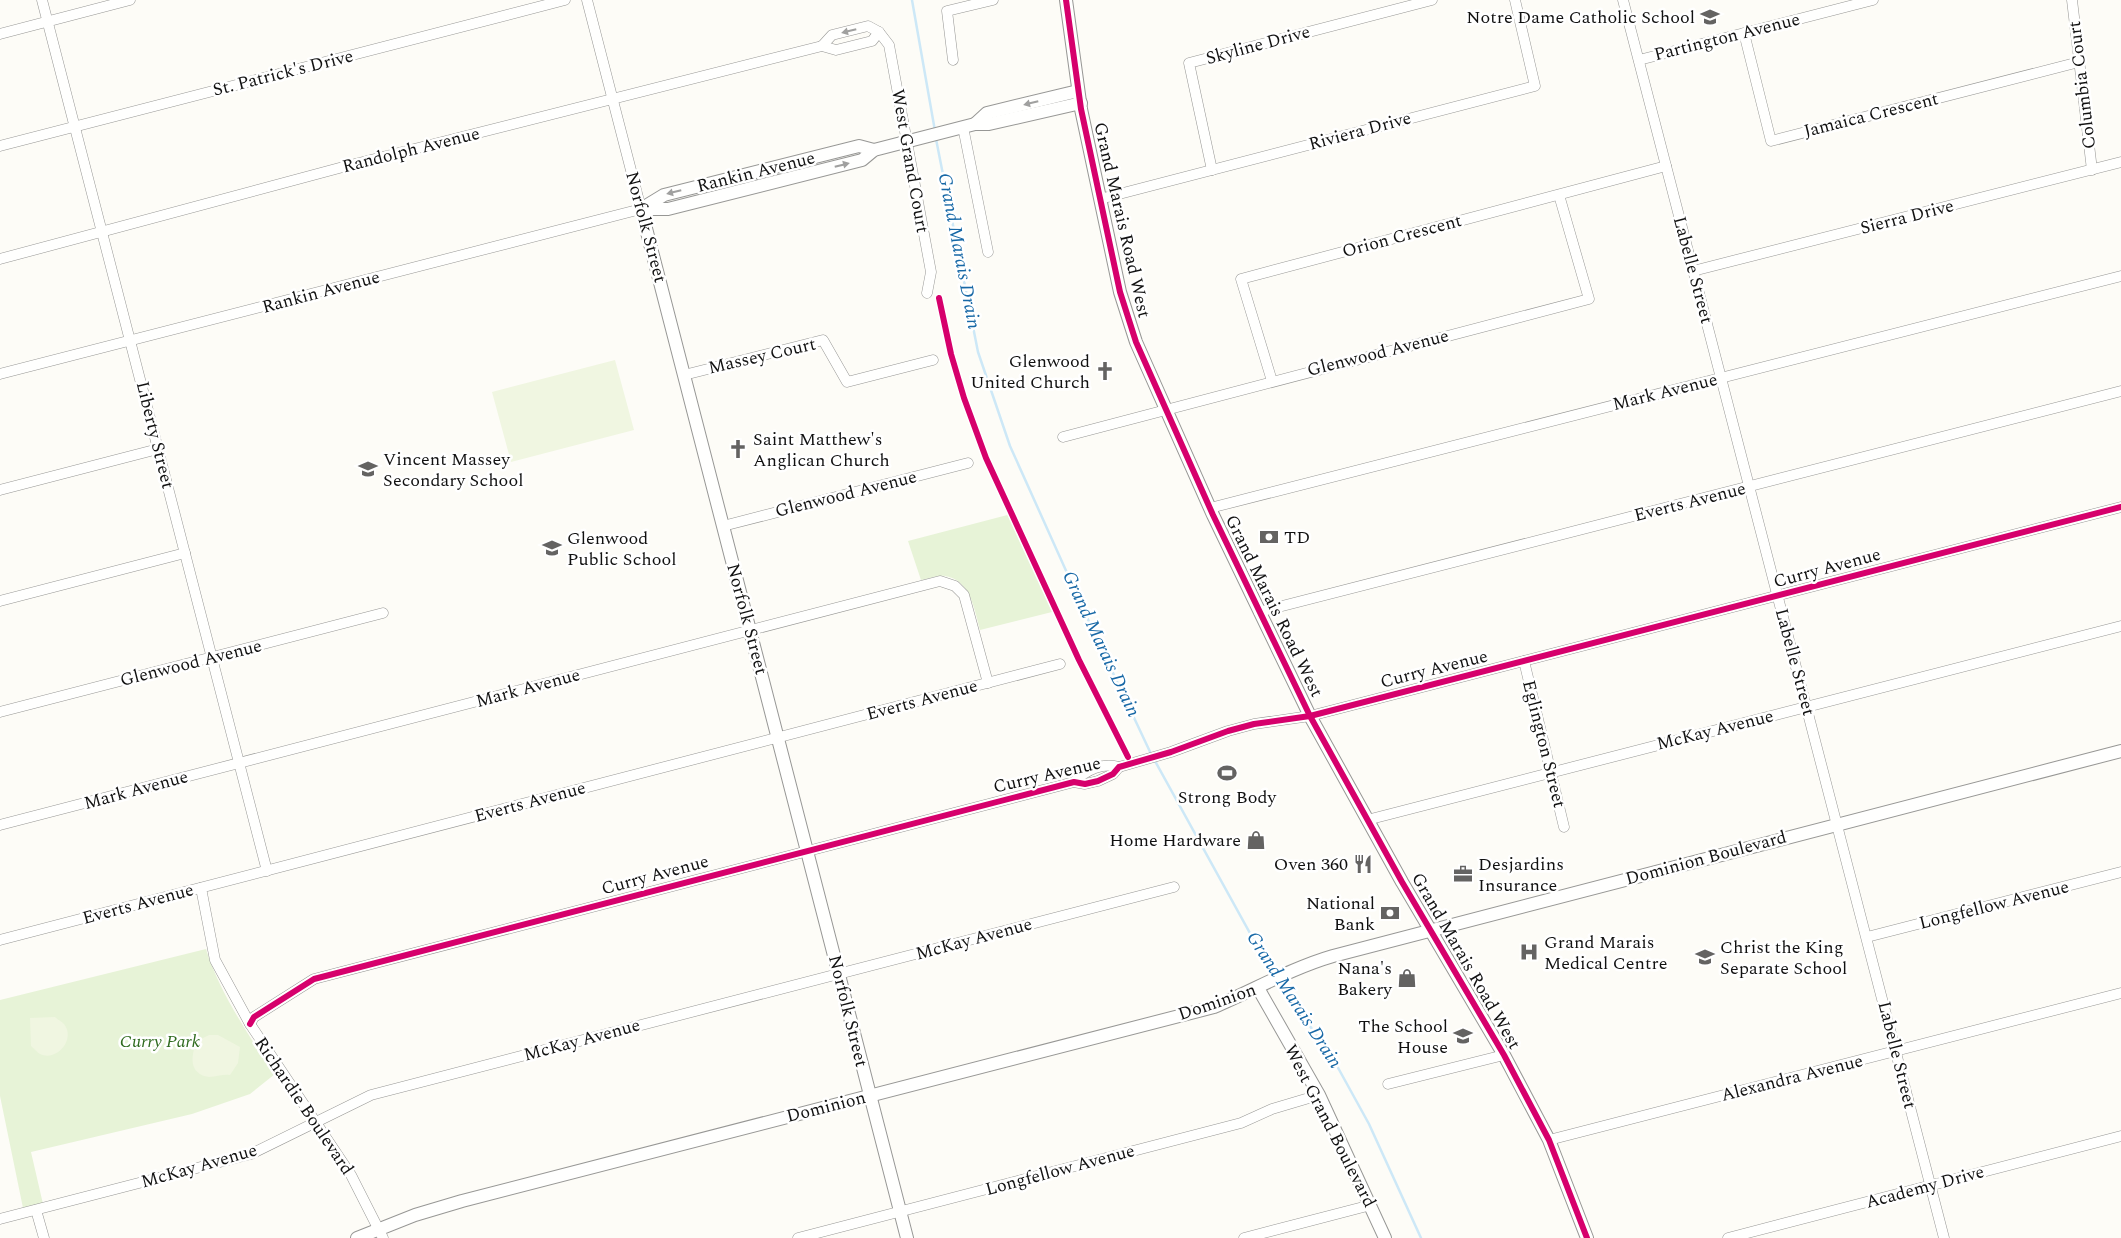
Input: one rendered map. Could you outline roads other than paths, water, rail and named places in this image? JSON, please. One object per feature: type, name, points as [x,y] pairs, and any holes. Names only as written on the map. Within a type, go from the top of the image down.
[{"type":"street","name":"Liberty Street","points":[[42,0],[267,871]]},
{"type":"street","points":[[0,34],[130,0]]},
{"type":"street","name":"St. Patrick's Drive","points":[[0,146],[565,0]]},
{"type":"street","name":"Norfolk Street","points":[[587,0],[907,1238]]},
{"type":"street","points":[[953,60],[946,11],[993,0]]},
{"type":"street","name":"Grand Marais Road West","points":[[1066,0],[1079,97],[1120,292],[1136,342],[1210,508],[1310,716],[1367,820],[1504,1056],[1549,1140],[1587,1238]]},
{"type":"street","name":"Skyline Drive","points":[[1212,170],[1189,63],[1432,0]]},
{"type":"street","name":"Riviera Drive","points":[[1100,199],[1535,86],[1515,0]]},
{"type":"street","name":"Labelle Street","points":[[1623,0],[1944,1238]]},
{"type":"street","name":"Partington Avenue","points":[[1639,60],[1873,0]]},
{"type":"street","name":"Columbia Court","points":[[2072,0],[2092,170]]},
{"type":"street","name":"Randolph Avenue","points":[[0,259],[353,165],[822,46],[836,50],[872,41],[879,32],[868,26],[832,35],[822,46]]},
{"type":"street","name":"West Grand Court","points":[[879,32],[889,45],[910,141],[931,272],[927,292]]},
{"type":"street","name":"Jamaica Crescent","points":[[1744,33],[1771,140],[2079,62]]},
{"type":"street","name":"Rankin Avenue","points":[[0,374],[641,209],[668,209],[862,160],[874,150],[964,126],[987,113],[1079,97]]},
{"type":"street","points":[[964,126],[988,252]]},
{"type":"street","name":"Sierra Drive","points":[[1694,271],[2121,162]]},
{"type":"street","name":"Orion Crescent","points":[[1272,381],[1241,279],[1666,166]]},
{"type":"street","name":"Glenwood Avenue","points":[[1063,437],[1589,299],[1559,194]]},
{"type":"street","name":"Mark Avenue","points":[[1210,508],[2121,276]]},
{"type":"street","name":"Massey Court","points":[[684,375],[823,340],[847,382],[933,360]]},
{"type":"street","name":"Everts Avenue","points":[[1259,612],[2121,391]]},
{"type":"street","points":[[0,490],[158,449]]},
{"type":"street","name":"Glenwood Avenue","points":[[723,526],[968,463]]},
{"type":"street","name":"Curry Avenue","points":[[250,1024],[254,1017],[314,979],[1074,782],[1085,784],[1098,781],[1113,774],[1119,768],[1254,724],[1310,716],[2121,507]]},
{"type":"street","points":[[0,601],[185,553]]},
{"type":"street","name":"Mark Avenue","points":[[0,825],[940,581],[955,586],[964,595],[988,683]]},
{"type":"street","name":"Glenwood Avenue","points":[[0,712],[382,613]]},
{"type":"street","name":"McKay Avenue","points":[[1367,820],[2121,626]]},
{"type":"street","name":"Eglington Street","points":[[1524,662],[1564,827]]},
{"type":"street","name":"Everts Avenue","points":[[0,940],[1060,664]]},
{"type":"street","name":"Dominion Boulevard","points":[[1293,970],[1334,956],[1431,930],[2121,751]]},
{"type":"street","name":"Longfellow Avenue","points":[[1867,937],[2121,872]]},
{"type":"street","name":"McKay Avenue","points":[[0,1219],[251,1154],[371,1095],[1174,887]]},
{"type":"street","name":"Richardie Boulevard","points":[[201,888],[216,960],[250,1024],[351,1175],[380,1234]]},
{"type":"street","name":"Dominion","points":[[357,1238],[380,1234],[415,1215],[462,1201],[1214,1006],[1258,988],[1293,970]]},
{"type":"street","name":"West Grand Boulevard","points":[[1258,988],[1319,1095],[1385,1238]]},
{"type":"street","name":"Alexandra Avenue","points":[[1549,1140],[2121,993]]},
{"type":"street","points":[[1388,1084],[1504,1056]]},
{"type":"street","name":"Longfellow Avenue","points":[[798,1238],[1241,1123],[1272,1109],[1319,1095]]},
{"type":"street","name":"Academy Drive","points":[[1728,1238],[2121,1136]]},
{"type":"street","points":[[1244,1238],[1371,1205]]},
{"type":"street","points":[[36,1210],[44,1238]]},
{"type":"waterway","name":"Grand Marais Drain","points":[[912,0],[935,131]]},
{"type":"waterway","name":"Grand Marais Drain","points":[[936,139],[978,352],[1010,446],[1152,756]]},
{"type":"waterway","name":"Grand Marais Drain","points":[[1155,761],[1273,975]]},
{"type":"waterway","name":"Grand Marais Drain","points":[[1277,981],[1331,1055],[1369,1124],[1421,1238]]},
{"type":"place","name":"Notre Dame Catholic School","points":[[1710,17]]},
{"type":"place","name":"Glenwood United Church","points":[[1105,371]]},
{"type":"place","name":"Saint Matthew's Anglican Church","points":[[738,449]]},
{"type":"place","name":"Vincent Massey Secondary School","points":[[368,469]]},
{"type":"place","name":"TD","points":[[1269,537]]},
{"type":"place","name":"Glenwood Public School","points":[[552,548]]},
{"type":"place","name":"Strong Body","points":[[1227,773]]},
{"type":"place","name":"Home Hardware","points":[[1256,840]]},
{"type":"place","name":"Oven 360","points":[[1363,864]]},
{"type":"place","name":"Desjardins Insurance","points":[[1463,874]]},
{"type":"place","name":"National Bank","points":[[1390,913]]},
{"type":"place","name":"Grand Marais Medical Centre","points":[[1529,952]]},
{"type":"place","name":"Christ the King Separate School","points":[[1705,957]]},
{"type":"place","name":"Nana's Bakery","points":[[1407,978]]},
{"type":"place","name":"The School House","points":[[1463,1036]]},
{"type":"park label","name":"Curry Park","points":[[160,1041]]}]
